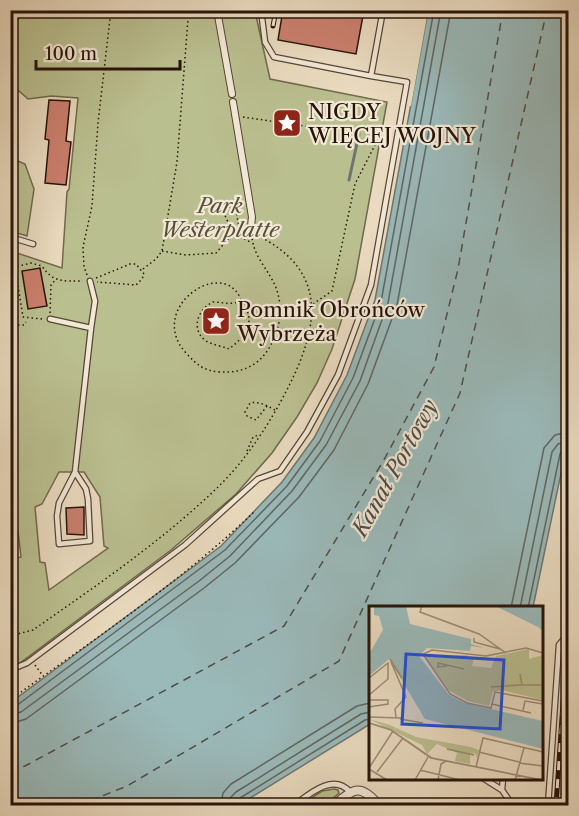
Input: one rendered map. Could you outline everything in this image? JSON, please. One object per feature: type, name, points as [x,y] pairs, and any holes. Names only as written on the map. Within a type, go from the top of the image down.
[{"type":"street","points":[[217,10],[232,94]]},
{"type":"street","points":[[233,102],[252,217],[251,226]]},
{"type":"street","points":[[333,806],[350,792],[359,790],[365,791],[380,806]]},
{"type":"lane","points":[[13,670],[31,660],[184,545],[258,479],[280,471],[307,432],[338,375],[371,285],[406,82],[274,57],[265,42],[261,10]]},
{"type":"lane","points":[[371,76],[383,10]]},
{"type":"lane","points":[[10,237],[33,244]]},
{"type":"lane","points":[[75,472],[86,489],[90,541],[59,544],[57,516],[59,503],[75,472],[95,301],[90,281]]},
{"type":"lane","points":[[50,319],[91,328]]},
{"type":"lane","points":[[548,806],[559,645],[563,640]]},
{"type":"lane","points":[[486,780],[502,790],[513,806]]},
{"type":"lane","points":[[502,790],[503,780]]},
{"type":"lane","points":[[293,806],[320,787],[327,785],[342,786],[350,792]]},
{"type":"path","points":[[90,281],[84,267],[83,247],[92,206],[98,123],[111,10]]},
{"type":"path","points":[[142,270],[162,251],[177,162],[188,19],[186,10]]},
{"type":"path","points":[[236,117],[359,134]]},
{"type":"path","points":[[312,304],[332,291],[355,184],[376,143]]},
{"type":"path","points":[[249,201],[223,211],[233,233],[253,243]]},
{"type":"path","points":[[235,205],[239,227]]},
{"type":"path","points":[[162,251],[186,255],[216,253],[242,223]]},
{"type":"path","points":[[10,636],[33,630],[171,528],[217,488],[246,455],[276,411],[298,370],[309,341],[312,304],[300,271],[291,259],[271,243],[239,227]]},
{"type":"path","points":[[241,300],[228,304],[213,302],[201,310],[198,317],[197,327],[205,340],[229,349],[242,339],[249,322],[248,312],[237,291],[232,287],[214,284],[193,290],[180,306],[175,320],[177,337],[183,350],[201,368],[227,372],[242,370],[254,364],[272,343],[279,326],[281,309],[278,291],[260,261],[252,236]]},
{"type":"path","points":[[56,279],[51,285],[50,319],[23,317],[15,267],[31,263],[42,266],[48,276],[56,279],[136,285],[144,274],[136,264],[130,264],[90,281]]},
{"type":"path","points":[[10,296],[20,297]]},
{"type":"path","points":[[17,363],[18,315]]},
{"type":"path","points":[[10,316],[18,318]]},
{"type":"path","points":[[18,325],[24,325],[26,322]]},
{"type":"path","points":[[267,406],[256,420],[247,416],[246,412],[250,403],[255,402],[267,406],[276,411]]},
{"type":"path","points":[[10,700],[188,570],[221,544],[255,511]]},
{"type":"path","points":[[10,650],[18,635]]},
{"type":"path","points":[[31,660],[43,676]]},
{"type":"path","points":[[10,695],[13,670]]},
{"type":"green space","name":"Park Westerplatte","points":[[11,11],[255,11],[270,79],[387,102],[355,279],[332,349],[317,383],[297,417],[272,453],[236,494],[171,550],[20,663],[10,665],[11,559],[21,557],[13,488],[11,487],[11,251],[62,268],[67,192],[78,98],[51,96],[28,99],[11,84]],"holes":[[[59,472],[84,472],[100,497],[104,546],[108,548],[49,590],[45,563],[40,562],[35,507],[42,504]]]},
{"type":"green space","points":[[11,158],[25,164],[34,189],[27,236],[11,231]]},
{"type":"green space","points":[[334,789],[339,793],[325,805],[300,805],[322,791]]},
{"type":"water","name":"Kanał Portowy","points":[[428,11],[568,11],[568,440],[533,606],[369,606],[369,725],[239,805],[11,805],[10,703],[221,546],[282,482],[314,438],[347,375],[375,300]]},
{"type":"pier","points":[[425,10],[428,11],[411,106],[409,106]]},
{"type":"building","points":[[283,10],[364,10],[356,54],[278,40]]},
{"type":"building","points":[[49,100],[70,101],[66,141],[71,142],[66,185],[45,183],[49,140],[45,139]]},
{"type":"building","points":[[40,268],[47,306],[28,309],[22,271]]},
{"type":"building","points":[[84,507],[84,535],[67,534],[66,508]]},
{"type":"waterway","points":[[349,180],[359,134]]},
{"type":"ferry route","points":[[10,771],[25,766],[284,626],[385,458],[434,367],[458,269],[503,10]]},
{"type":"ferry route","points":[[77,806],[127,786],[339,661],[460,393],[547,10]]},
{"type":"railway","points":[[273,26],[276,10]]},
{"type":"railway","points":[[556,806],[568,630]]},
{"type":"place","name":"NIGDY WIĘCEJ WOJNY","points":[[287,123]]},
{"type":"place","name":"Pomnik Obrońców Wybrzeża","points":[[216,321]]}]
